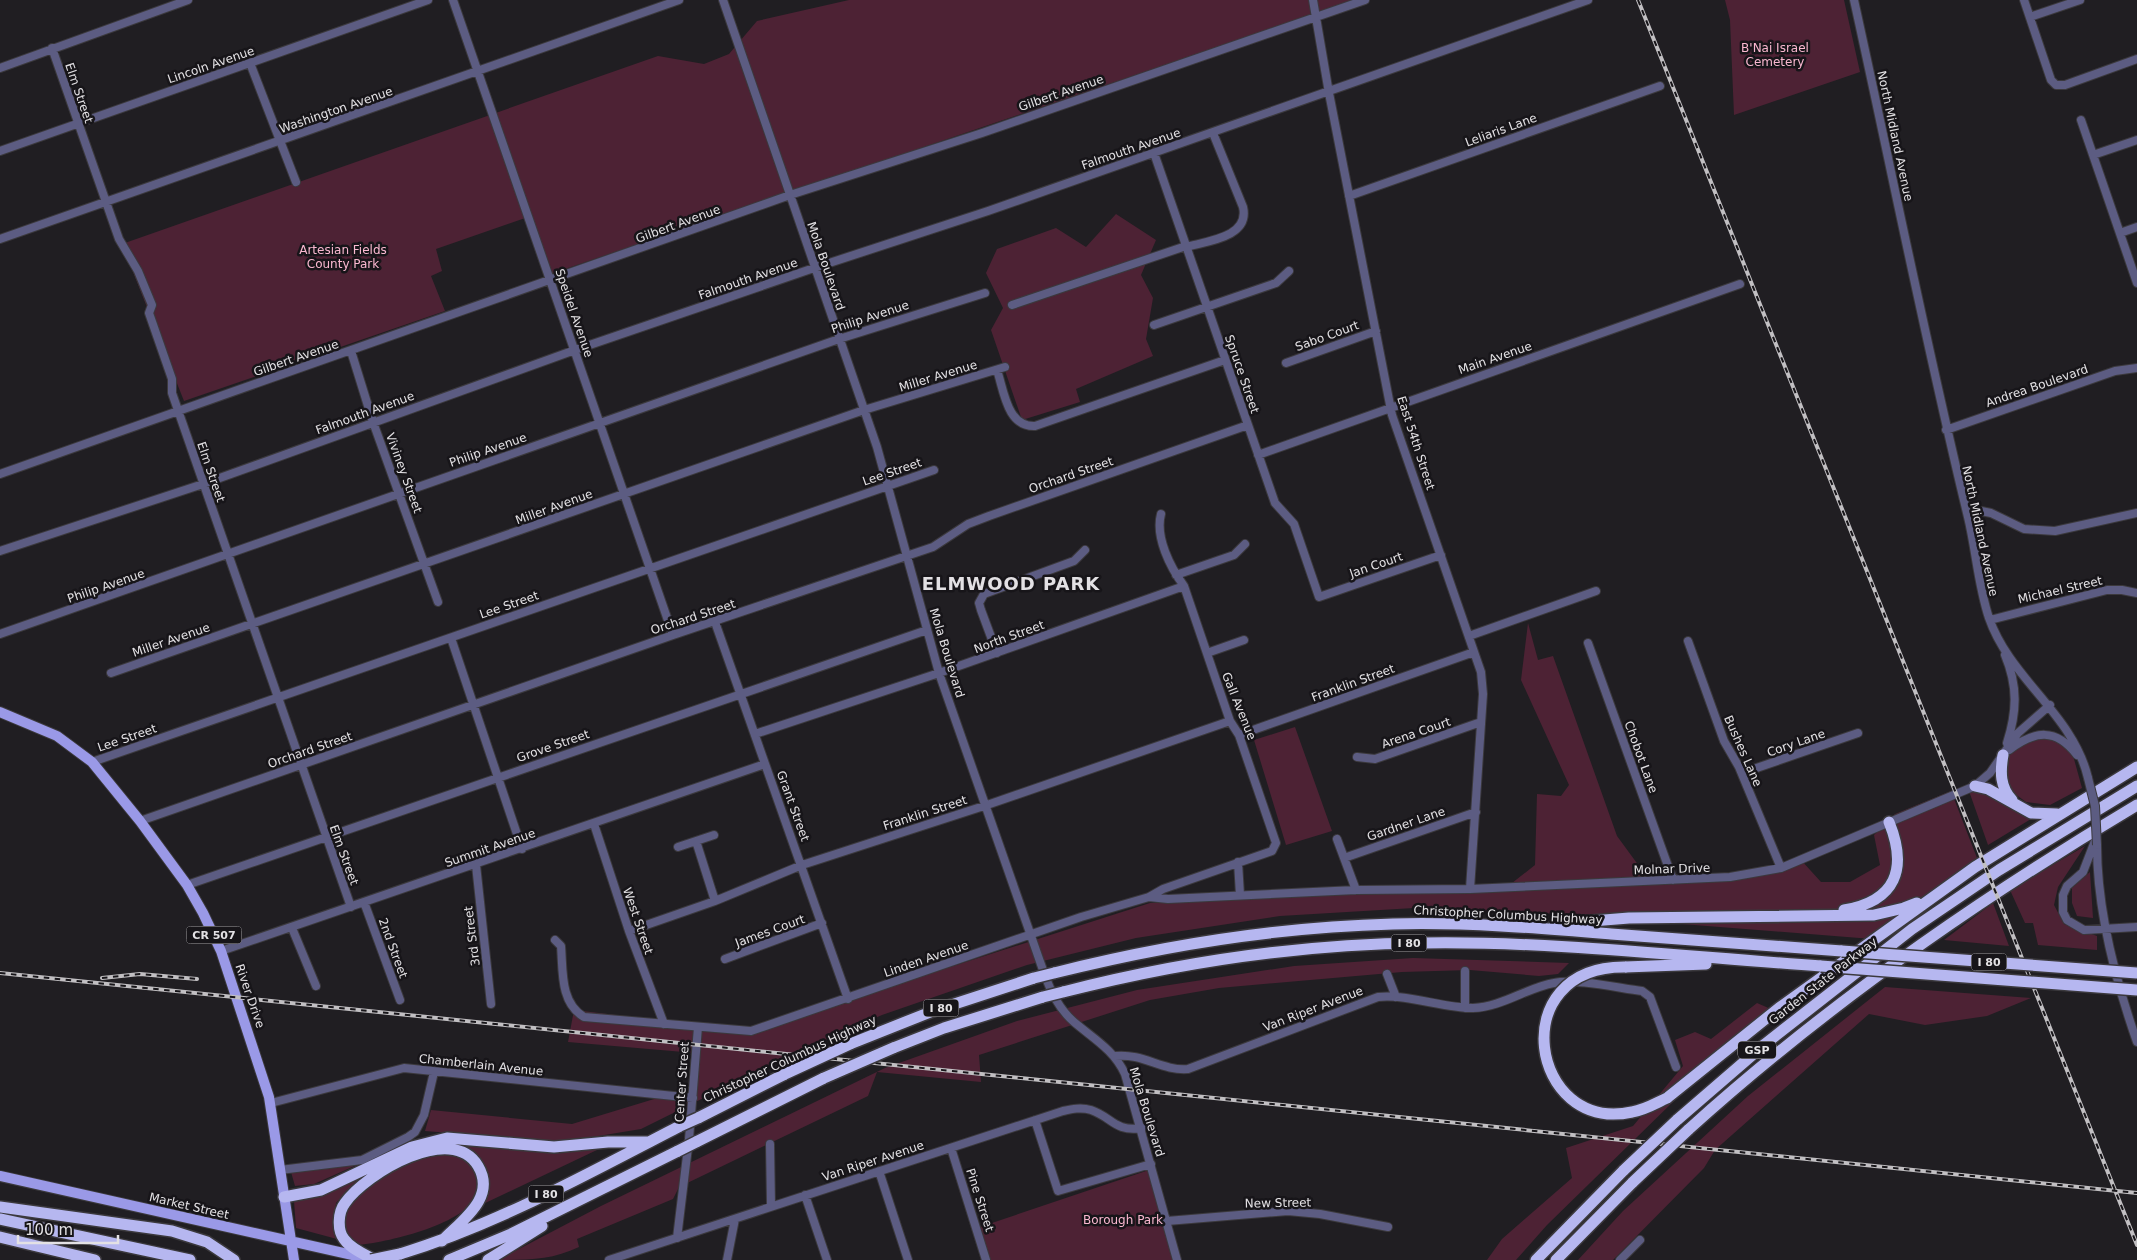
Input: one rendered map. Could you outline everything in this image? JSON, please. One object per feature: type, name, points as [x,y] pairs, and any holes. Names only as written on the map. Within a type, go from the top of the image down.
[{"type":"highway","points":[[2004,755],[2001,772],[2004,791],[2018,807]]},
{"type":"highway","points":[[1692,916],[1865,915],[1889,912],[1920,902],[2137,767]]},
{"type":"highway","points":[[1975,786],[1988,789],[2031,813],[2059,814]]},
{"type":"highway","name":"Garden State Parkway","points":[[1536,1260],[1624,1170],[1677,1120],[1780,1032],[1912,929],[1999,870],[2137,786]]},
{"type":"highway","name":"GSP","points":[[1556,1260],[1633,1182],[1688,1130],[1774,1055],[1887,967],[2007,885],[2137,806]]},
{"type":"highway","points":[[1523,927],[1600,919],[1825,911],[1858,907],[1872,902],[1890,886],[1897,869],[1898,850],[1889,822]]},
{"type":"highway","points":[[1758,962],[1606,967],[1590,971],[1577,978],[1555,999],[1547,1014],[1543,1048],[1556,1082],[1568,1096],[1583,1106],[1598,1112],[1615,1114],[1633,1112],[1668,1098],[1779,1008],[1976,867]]},
{"type":"highway","name":"Christopher Columbus Highway","points":[[373,1260],[442,1241],[507,1213],[785,1074],[850,1044],[933,1011],[1054,972],[1168,947],[1288,930],[1392,924],[1523,927],[2137,973]]},
{"type":"highway","name":"I 80","points":[[449,1260],[504,1237],[678,1151],[692,1140],[893,1048],[944,1028],[1043,997],[1134,975],[1213,960],[1285,951],[1381,944],[1516,944],[2137,990]]},
{"type":"highway","points":[[284,1197],[322,1190],[412,1147],[447,1138],[554,1147],[608,1142],[648,1142]]},
{"type":"highway","points":[[373,1260],[344,1240],[339,1221],[345,1203],[362,1186],[388,1168],[413,1156],[447,1148],[464,1152],[473,1159],[482,1175],[484,1187],[481,1199],[475,1209],[442,1241]]},
{"type":"highway","points":[[488,1260],[599,1190]]},
{"type":"highway","points":[[0,1206],[172,1231],[207,1242],[234,1260]]},
{"type":"highway","points":[[5,1220],[190,1260]]},
{"type":"highway","points":[[3,1238],[95,1260]]},
{"type":"highway","points":[[46,1248],[68,1260]]},
{"type":"main road","name":"River Drive","points":[[0,712],[57,736],[92,762],[140,821],[187,885],[204,913],[221,951],[271,1104],[294,1260]]},
{"type":"main road","name":"Market Street","points":[[0,1176],[373,1260]]},
{"type":"street","points":[[0,68],[188,0]]},
{"type":"street","name":"Lincoln Avenue","points":[[0,151],[428,0]]},
{"type":"street","name":"Speidel Avenue","points":[[453,0],[673,635]]},
{"type":"street","name":"Washington Avenue","points":[[0,239],[679,0]]},
{"type":"street","name":"Mola Boulevard","points":[[723,0],[864,410],[908,555],[939,674],[1055,999],[1074,1022],[1115,1056],[1125,1074],[1142,1128],[1178,1260]]},
{"type":"street","name":"East 54th Street","points":[[1313,0],[1329,93],[1391,406],[1469,636],[1482,682],[1476,812],[1470,889]]},
{"type":"street","name":"Gilbert Avenue","points":[[0,474],[551,281],[790,195],[982,133],[1365,0]]},
{"type":"street","name":"Falmouth Avenue","points":[[0,551],[203,484],[575,350],[988,211],[1329,93],[1588,0]]},
{"type":"street","name":"North Midland Avenue","points":[[1854,0],[1946,430],[1968,517],[1981,590],[1990,620],[1998,637],[2019,668],[2050,705],[2084,761],[2095,806],[2097,834],[2093,856],[2106,928],[2119,983],[2137,1042]]},
{"type":"street","points":[[2024,0],[2051,80],[2056,85],[2065,85],[2137,59]]},
{"type":"street","points":[[2030,17],[2080,0]]},
{"type":"street","name":"Elm Street","points":[[52,48],[119,239],[138,271],[152,305],[149,312],[172,379],[172,393],[351,907]]},
{"type":"street","points":[[250,63],[296,182]]},
{"type":"street","name":"Leliaris Lane","points":[[1349,196],[1660,86]]},
{"type":"street","points":[[2081,120],[2137,283]]},
{"type":"street","points":[[1012,305],[1233,233],[1242,225],[1244,206],[1213,133]]},
{"type":"street","points":[[2093,155],[2137,140]]},
{"type":"street","name":"Spruce Street","points":[[1154,153],[1275,503],[1294,524],[1319,597]]},
{"type":"street","points":[[2120,233],[2137,227]]},
{"type":"street","points":[[1154,325],[1276,283],[1289,271]]},
{"type":"street","name":"Main Avenue","points":[[1258,455],[1391,406],[1740,284]]},
{"type":"street","name":"Philip Avenue","points":[[0,634],[228,556],[400,493],[839,339],[984,293]]},
{"type":"street","name":"Sabo Court","points":[[1286,363],[1376,331]]},
{"type":"street","name":"Viviney Street","points":[[351,351],[373,422],[438,602]]},
{"type":"street","name":"Miller Avenue","points":[[111,673],[425,565],[864,410],[1001,369],[1013,417],[1022,424],[1035,426],[1225,360]]},
{"type":"street","name":"Andrea Boulevard","points":[[1946,430],[2115,371],[2137,368]]},
{"type":"street","name":"Orchard Street","points":[[140,821],[673,635],[933,547],[968,524],[1248,425]]},
{"type":"street","name":"Lee Street","points":[[92,762],[934,470]]},
{"type":"street","points":[[1968,517],[1981,511],[1991,513],[2024,529],[2055,531],[2137,513]]},
{"type":"street","name":"Gall Avenue","points":[[1161,514],[1158,526],[1176,575],[1184,586],[1230,721],[1239,735],[1276,842],[1275,847]]},
{"type":"street","points":[[1176,575],[1234,555],[1244,544]]},
{"type":"street","points":[[997,653],[979,603],[984,594],[1074,561],[1085,550]]},
{"type":"street","name":"Jan Court","points":[[1319,597],[1441,555]]},
{"type":"street","name":"North Street","points":[[755,734],[939,674],[1184,586]]},
{"type":"street","name":"Michael Street","points":[[1990,620],[2106,590],[2122,590],[2137,593]]},
{"type":"street","points":[[1469,636],[1596,591]]},
{"type":"street","name":"Grant Street","points":[[715,622],[848,998]]},
{"type":"street","name":"Grove Street","points":[[187,885],[497,776],[926,630]]},
{"type":"street","points":[[1998,637],[2010,668],[2016,695],[2014,720],[2004,755]]},
{"type":"street","points":[[450,638],[522,849]]},
{"type":"street","points":[[1207,653],[1244,640]]},
{"type":"street","name":"Bushes Lane","points":[[1688,641],[1724,741],[1742,773],[1781,868]]},
{"type":"street","name":"Chobot Lane","points":[[1588,643],[1673,880]]},
{"type":"street","name":"Franklin Street","points":[[1239,735],[1474,652]]},
{"type":"street","name":"Molnar Drive","points":[[1150,896],[1168,899],[1356,890],[1470,889],[1747,876],[1781,868],[1975,786],[1986,777],[2004,755],[2018,732],[2050,705]]},
{"type":"street","name":"Franklin Street","points":[[629,931],[715,901],[802,865],[987,805],[1230,721]]},
{"type":"street","name":"Arena Court","points":[[1356,757],[1375,759],[1481,722]]},
{"type":"street","name":"Cory Lane","points":[[1742,773],[1858,733]]},
{"type":"street","points":[[2004,755],[2029,737],[2051,735],[2062,739],[2071,746],[2088,778]]},
{"type":"street","name":"Summit Avenue","points":[[221,951],[476,865],[765,764]]},
{"type":"street","name":"Gardner Lane","points":[[1344,858],[1476,812]]},
{"type":"street","name":"West Street","points":[[594,824],[629,931],[664,1024]]},
{"type":"street","points":[[678,847],[714,835]]},
{"type":"street","points":[[1337,839],[1356,890]]},
{"type":"street","points":[[696,841],[715,901]]},
{"type":"street","name":"Linden Avenue","points":[[556,940],[560,946],[567,999],[576,1011],[591,1019],[751,1031],[1082,917],[1150,896],[1163,888],[1272,851],[1275,847]]},
{"type":"street","points":[[2093,856],[2083,872],[2068,886],[2063,895],[2063,912],[2067,920],[2084,930],[2137,928]]},
{"type":"street","points":[[1238,862],[1240,895]]},
{"type":"street","name":"3rd Street","points":[[476,865],[491,1004]]},
{"type":"street","name":"2nd Street","points":[[364,902],[400,1000]]},
{"type":"street","name":"James Court","points":[[725,959],[822,923]]},
{"type":"street","points":[[292,928],[316,986]]},
{"type":"street","points":[[1465,971],[1465,1008]]},
{"type":"street","points":[[1387,974],[1396,997]]},
{"type":"street","name":"Van Riper Avenue","points":[[1115,1056],[1134,1056],[1169,1068],[1188,1069],[1378,997],[1396,997],[1465,1008],[1484,1007],[1560,981],[1642,990],[1650,997],[1676,1067]]},
{"type":"street","name":"Center Street","points":[[677,1238],[692,1140],[698,1027]]},
{"type":"street","name":"Chamberlain Avenue","points":[[271,1104],[395,1069],[693,1098]]},
{"type":"street","points":[[280,1170],[362,1160],[408,1137],[415,1132],[424,1115],[434,1072]]},
{"type":"street","name":"Van Riper Avenue","points":[[610,1260],[1063,1111],[1084,1108],[1093,1111],[1121,1128],[1142,1128]]},
{"type":"street","points":[[1035,1120],[1058,1192],[1152,1164]]},
{"type":"street","points":[[770,1144],[771,1206]]},
{"type":"street","name":"Pine Street","points":[[951,1148],[986,1260]]},
{"type":"street","points":[[879,1171],[908,1260]]},
{"type":"street","points":[[806,1195],[827,1260]]},
{"type":"street","name":"New Street","points":[[1167,1221],[1288,1212],[1320,1214],[1388,1226]]},
{"type":"street","points":[[728,1260],[735,1219]]},
{"type":"street","points":[[1620,1260],[1640,1240]]},
{"type":"green space","name":"Artesian Fields County Park","points":[[849,0],[1356,0],[568,268],[557,274],[551,281],[528,217],[436,249],[442,271],[431,276],[445,311],[184,401],[122,244],[658,56],[704,64],[729,54],[757,21]]},
{"type":"green space","name":"B'Nai Israel Cemetery","points":[[1725,0],[1844,0],[1860,72],[1734,115],[1730,20]]},
{"type":"green space","points":[[1116,214],[1156,240],[1141,275],[1153,298],[1146,339],[1153,356],[1076,389],[1080,402],[1022,420],[991,330],[1003,308],[986,273],[997,249],[1056,228],[1086,247]]},
{"type":"green space","points":[[1528,623],[1538,660],[1553,656],[1617,836],[1650,881],[1722,878],[1801,860],[1821,882],[1850,882],[1880,865],[1874,835],[1895,814],[1951,791],[1977,858],[1872,939],[1542,913],[1414,908],[1280,916],[1136,938],[1027,965],[882,1015],[780,1060],[641,1129],[562,1142],[425,1131],[431,1110],[572,1124],[664,1096],[692,1097],[695,1053],[568,1042],[574,1010],[750,1031],[1150,903],[1507,887],[1535,865],[1537,794],[1561,796],[1569,785],[1521,680]]},
{"type":"green space","points":[[1295,727],[1332,831],[1286,845],[1254,740]]},
{"type":"green space","points":[[2045,737],[2063,742],[2074,759],[2082,788],[2050,805],[2026,802],[2011,791],[2005,779],[2008,757],[2021,744]]},
{"type":"green space","points":[[1986,790],[2031,819],[1988,845],[1969,791]]},
{"type":"green space","points":[[2085,846],[2058,887],[2054,905],[2064,924],[2097,936],[2097,950],[2038,945],[2033,923],[2025,923],[2010,890]]},
{"type":"green space","points":[[2090,872],[2093,918],[2077,916],[2072,903],[2072,888]]},
{"type":"green space","points":[[1993,903],[2009,946],[1944,940]]},
{"type":"green space","points":[[1413,958],[1569,963],[1558,974],[1539,976],[1470,970],[1402,972],[1219,988],[1150,1000],[979,1055],[981,1082],[877,1072],[868,1096],[679,1187],[673,1199],[577,1239],[579,1247],[549,1257],[498,1260],[601,1206],[885,1068],[1017,1021],[1137,990],[1294,966]]},
{"type":"green space","points":[[1885,987],[2031,998],[1987,1016],[1925,1025],[1869,1014],[1715,1150],[1704,1168],[1613,1260],[1578,1260],[1623,1211],[1748,1096]]},
{"type":"green space","points":[[1757,1003],[1780,1013],[1677,1098],[1547,1225],[1516,1260],[1487,1260],[1502,1239],[1572,1178],[1566,1148],[1633,1126],[1683,1066],[1675,1040],[1695,1032],[1711,1039]]},
{"type":"green space","points":[[452,1141],[558,1150],[599,1149],[481,1205],[487,1196],[487,1175],[474,1151]]},
{"type":"green space","points":[[454,1151],[472,1165],[477,1174],[477,1190],[475,1197],[468,1207],[440,1224],[422,1231],[386,1241],[357,1245],[347,1230],[346,1216],[354,1201],[366,1188],[382,1176],[417,1158],[434,1152]]},
{"type":"green space","points":[[359,1164],[314,1184],[295,1186],[291,1172]]},
{"type":"green space","name":"Borough Park","points":[[1152,1169],[1177,1260],[986,1260],[977,1228]]},
{"type":"green space","points":[[359,1178],[336,1203],[333,1231],[337,1239],[296,1228],[294,1201]]},
{"type":"railway","points":[[1638,0],[2137,1245]]},
{"type":"railway","points":[[0,973],[2137,1193]]},
{"type":"railway","points":[[102,978],[140,974],[197,979]]},
{"type":"district","name":"ELMWOOD PARK","points":[[1011,583]]}]
